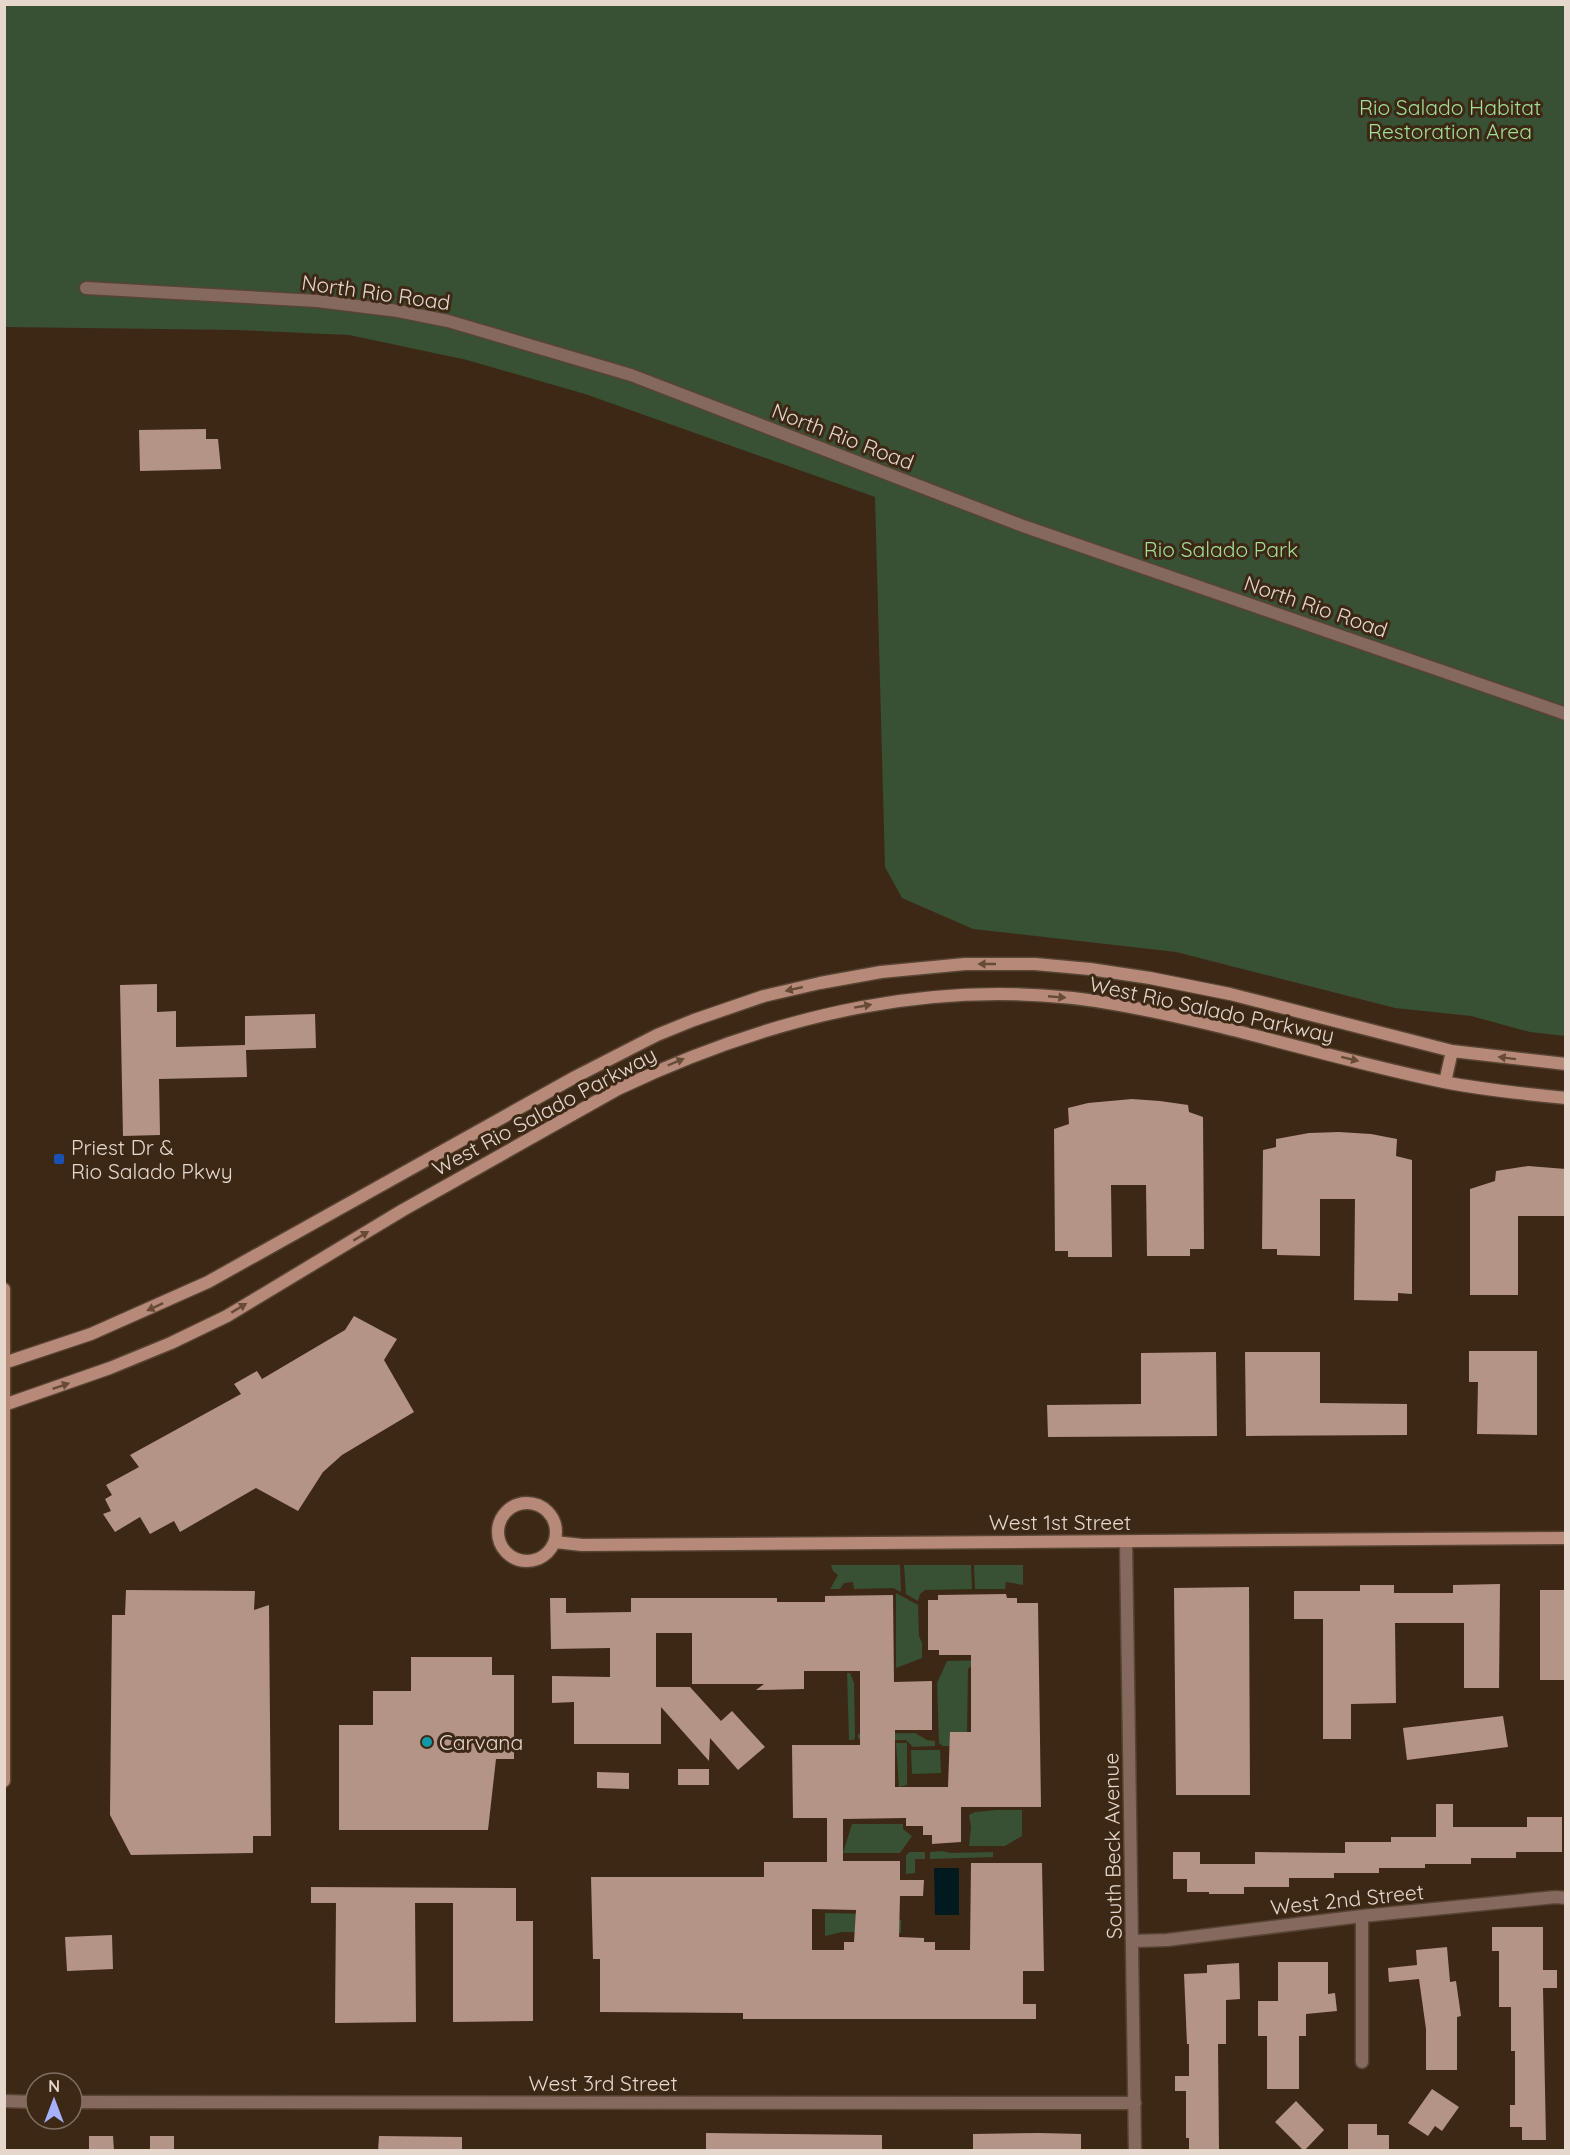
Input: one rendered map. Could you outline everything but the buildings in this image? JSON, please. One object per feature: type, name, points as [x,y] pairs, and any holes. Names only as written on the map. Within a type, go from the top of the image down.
[{"type":"main road","name":"West Rio Salado Parkway","points":[[5,1363],[65,1344],[111,1326],[208,1281],[575,1077],[657,1035],[764,996],[820,983],[902,970],[965,964],[1035,964],[1090,969],[1230,994],[1452,1051],[1566,1064]]},
{"type":"main road","name":"West Rio Salado Parkway","points":[[5,1405],[120,1364],[227,1316],[403,1210],[598,1100],[647,1075],[714,1047],[761,1031],[836,1011],[882,1003],[967,994],[1081,1000],[1178,1017],[1445,1082],[1566,1098]]},
{"type":"main road","points":[[1445,1082],[1452,1051]]},
{"type":"main road","points":[[4,1290],[4,1781]]},
{"type":"main road","points":[[525,1503],[535,1504],[550,1515],[555,1523],[555,1542],[543,1557],[533,1561],[514,1559],[501,1545],[498,1526],[508,1510],[525,1503]]},
{"type":"main road","name":"West 1st Street","points":[[555,1542],[582,1545],[1566,1538]]},
{"type":"street","name":"North Rio Road","points":[[86,288],[317,301],[398,311],[448,321],[631,375],[1023,526],[1566,714]]},
{"type":"street","name":"South Beck Avenue","points":[[1126,1542],[1135,2151]]},
{"type":"street","name":"West 2nd Street","points":[[1133,1941],[1167,1940],[1362,1916],[1556,1897],[1566,1898]]},
{"type":"street","points":[[1362,1916],[1362,2062]]},
{"type":"street","points":[[4,2102],[24,2102]]},
{"type":"street","name":"West 3rd Street","points":[[84,2102],[1135,2103]]},
{"type":"green space","name":"Rio Salado Park","points":[[5,5],[1565,5],[1565,1036],[1530,1032],[1471,1016],[1395,1008],[1176,952],[973,929],[902,898],[885,867],[875,497],[585,394],[467,360],[349,335],[238,330],[5,327]]},
{"type":"green space","points":[[831,1565],[900,1565],[901,1592],[893,1588],[854,1589],[853,1582],[844,1583],[840,1589],[830,1589],[838,1575],[833,1571]]},
{"type":"green space","points":[[904,1565],[971,1565],[972,1589],[925,1590],[920,1594],[918,1601],[906,1594]]},
{"type":"green space","points":[[974,1565],[1023,1565],[1023,1585],[1006,1582],[1005,1589],[975,1589]]},
{"type":"green space","points":[[896,1593],[918,1605],[922,1658],[896,1668]]},
{"type":"green space","points":[[994,1660],[992,1667],[970,1667],[968,1669],[967,1734],[962,1739],[962,1732],[950,1732],[950,1746],[943,1746],[939,1743],[937,1683],[947,1661]]},
{"type":"green space","points":[[847,1673],[850,1673],[854,1683],[855,1738],[853,1740],[849,1740]]},
{"type":"green space","points":[[915,1733],[927,1740],[935,1741],[935,1746],[913,1747],[906,1740],[862,1741],[858,1738],[858,1734]]},
{"type":"green space","points":[[896,1743],[907,1743],[907,1785],[899,1787]]},
{"type":"green space","points":[[911,1750],[940,1750],[941,1773],[912,1774]]},
{"type":"green space","points":[[1022,1810],[1022,1836],[1005,1846],[969,1846],[971,1827],[969,1815],[975,1812]]},
{"type":"green space","points":[[852,1824],[903,1824],[903,1829],[912,1836],[900,1853],[843,1853]]},
{"type":"green space","points":[[909,1852],[925,1852],[925,1859],[915,1859],[915,1873],[906,1874],[906,1856]]},
{"type":"green space","points":[[930,1852],[951,1853],[993,1852],[993,1857],[930,1859]]},
{"type":"green space","points":[[825,1913],[878,1914],[901,1920],[901,1933],[842,1932],[825,1936]]},
{"type":"water","points":[[934,1868],[959,1868],[959,1915],[935,1915]]},
{"type":"place","name":"Priest Dr & Rio Salado Pkwy","points":[[59,1159]]},
{"type":"place","name":"Carvana","points":[[427,1742]]},
{"type":"park label","name":"Rio Salado Habitat Restoration Area","points":[[1450,119]]}]
